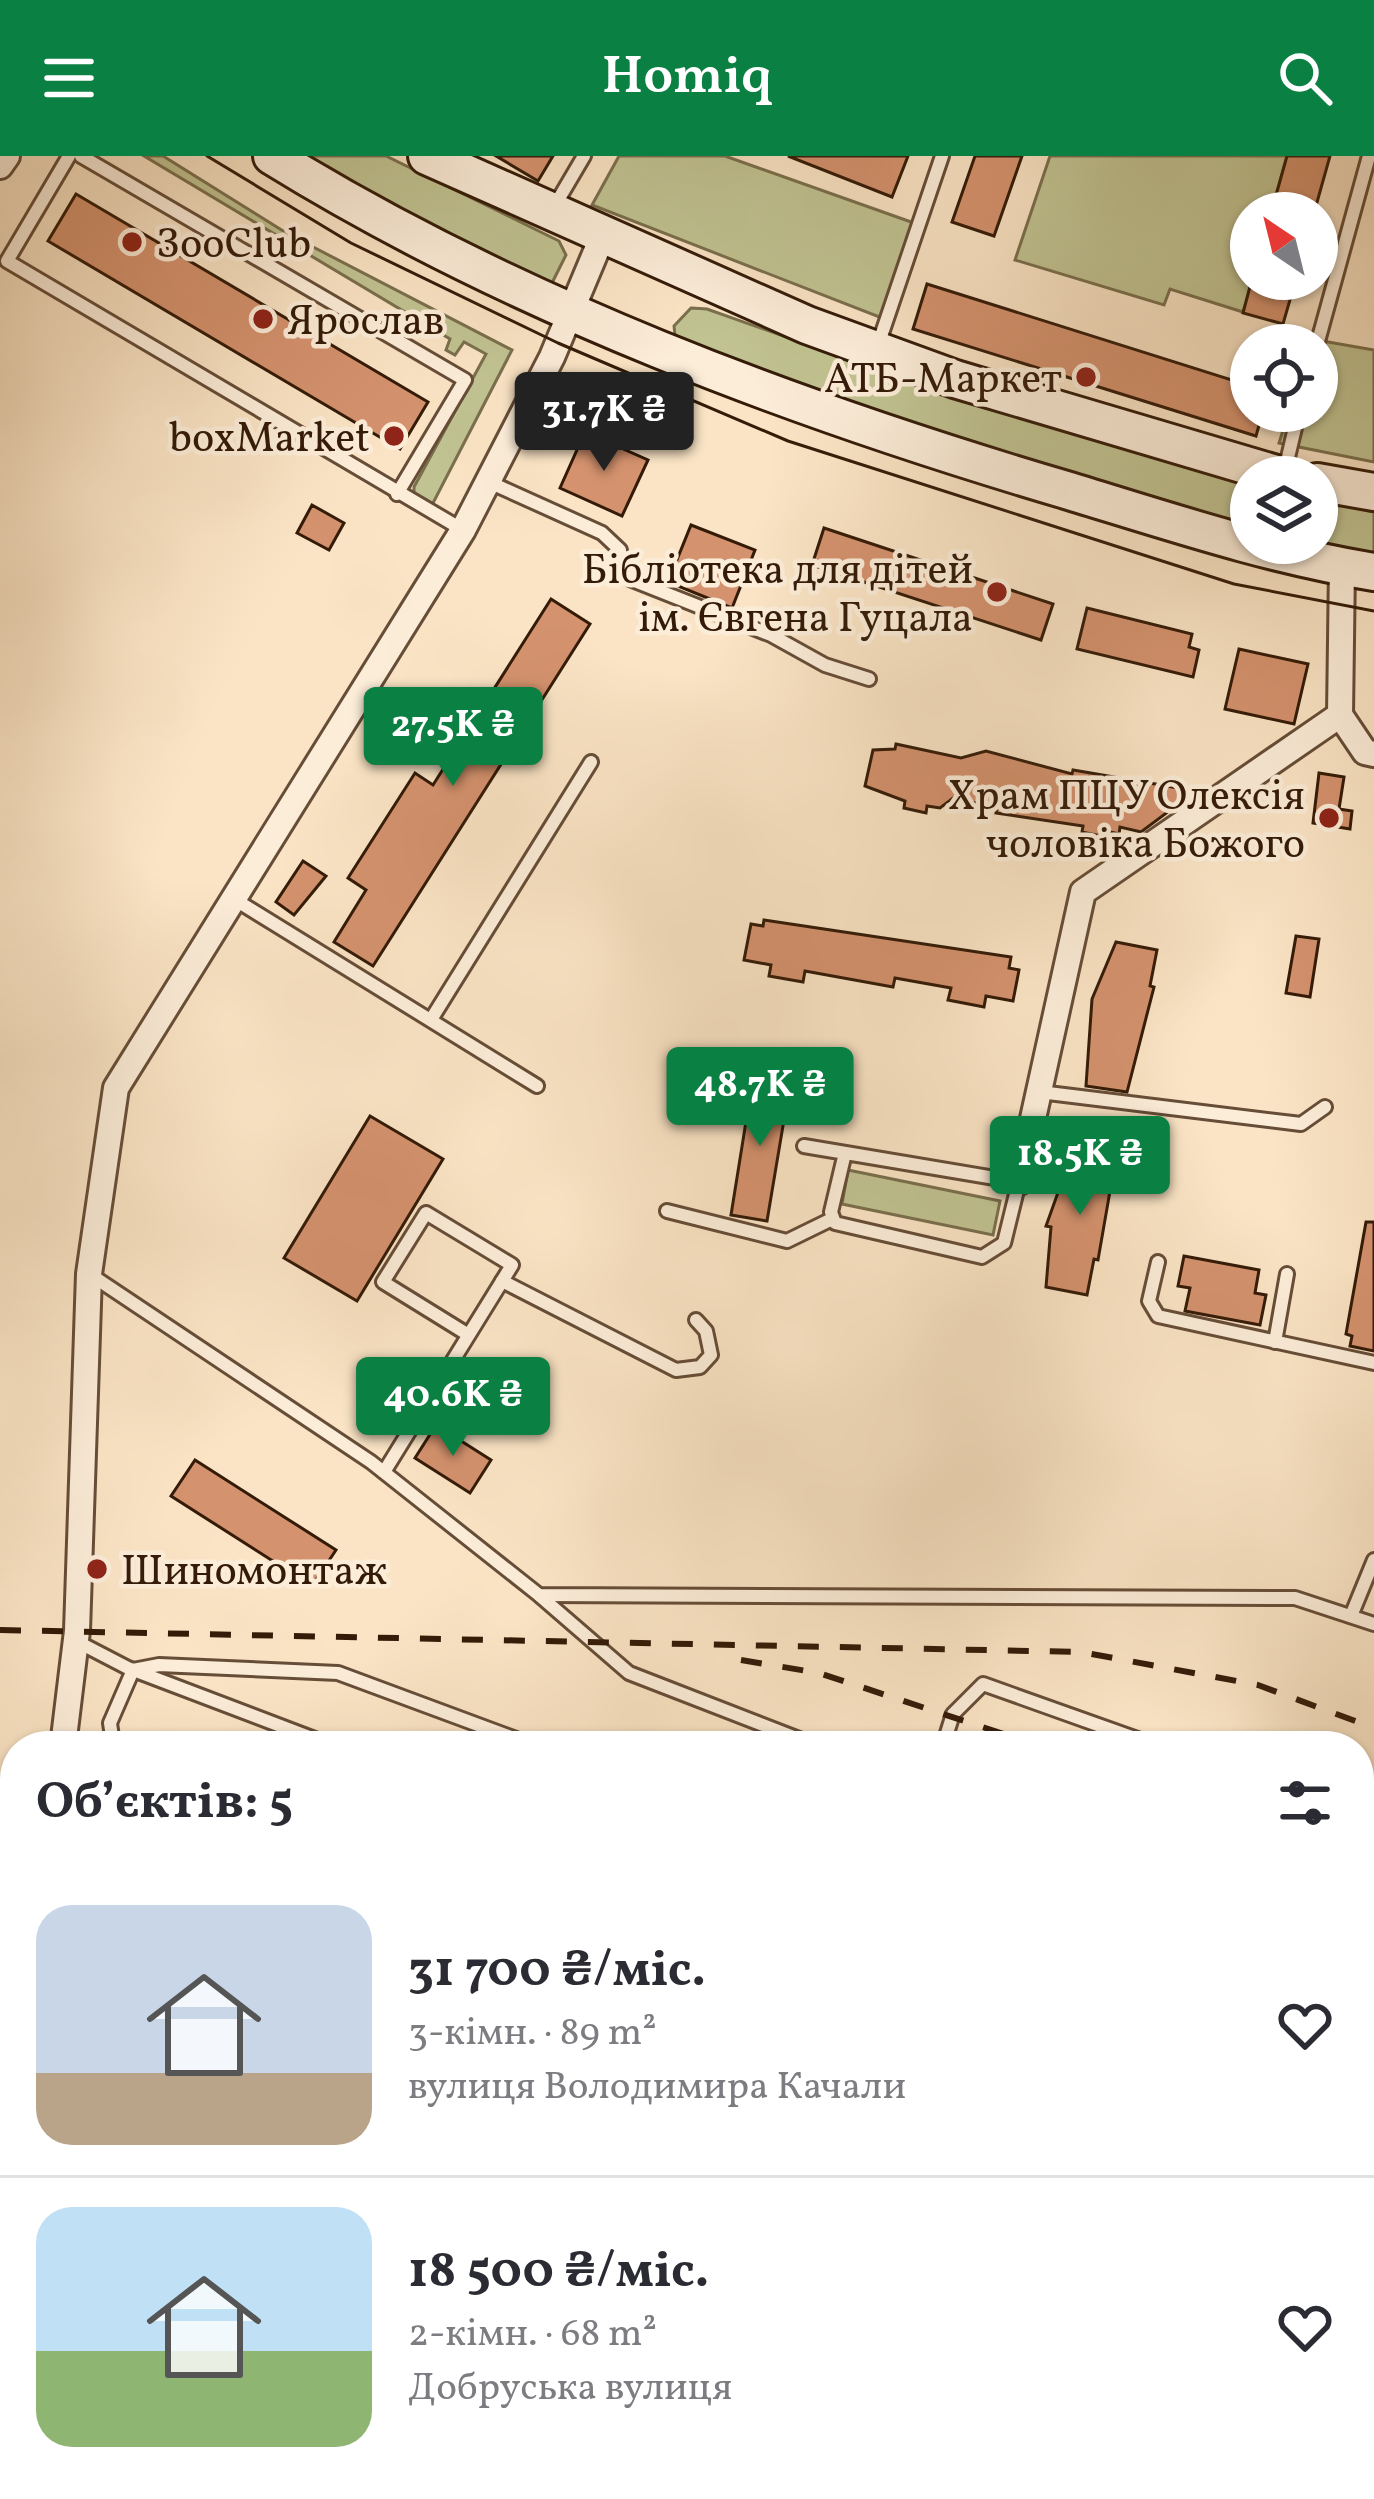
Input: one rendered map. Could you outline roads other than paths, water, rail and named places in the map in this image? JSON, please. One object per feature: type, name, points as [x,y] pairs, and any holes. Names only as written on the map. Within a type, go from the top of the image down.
[{"type":"main road","points":[[272,156],[573,312],[717,372],[936,452],[1234,540],[1358,569]]},
{"type":"main road","points":[[427,156],[807,325],[955,379],[1230,461]]},
{"type":"main road","points":[[1338,486],[1374,492]]},
{"type":"street","points":[[0,166],[7,156]]},
{"type":"street","points":[[65,1731],[75,1640],[88,1274],[116,1088],[463,530],[573,312],[603,235]]},
{"type":"street","points":[[1358,569],[1340,716],[1364,752],[1374,754]]},
{"type":"street","points":[[1018,1183],[1083,892],[1340,716]]},
{"type":"lane","points":[[69,156],[7,261],[463,530]]},
{"type":"lane","points":[[81,156],[465,380],[397,494]]},
{"type":"lane","points":[[550,212],[584,156]]},
{"type":"lane","points":[[877,349],[943,156]]},
{"type":"lane","points":[[1322,324],[1369,156]]},
{"type":"lane","points":[[489,482],[602,533],[620,550],[621,566],[632,580],[771,635],[825,665],[869,679]]},
{"type":"lane","points":[[432,1018],[591,762]]},
{"type":"lane","points":[[234,899],[537,1086]]},
{"type":"lane","points":[[1040,1092],[1301,1124],[1325,1107]]},
{"type":"lane","points":[[804,1146],[1018,1183],[1004,1243],[982,1257],[839,1226],[832,1219]]},
{"type":"lane","points":[[832,1219],[845,1153]]},
{"type":"lane","points":[[667,1211],[788,1241],[832,1219]]},
{"type":"lane","points":[[384,1472],[512,1265],[426,1213],[383,1282],[467,1334]]},
{"type":"lane","points":[[1158,1262],[1149,1301],[1158,1316],[1374,1363]]},
{"type":"lane","points":[[88,1274],[384,1472],[629,1673],[778,1731]]},
{"type":"lane","points":[[1276,1342],[1287,1274]]},
{"type":"lane","points":[[502,1281],[676,1370],[700,1367],[711,1355],[706,1331],[696,1320]]},
{"type":"lane","points":[[1351,1616],[1374,1560]]},
{"type":"lane","points":[[538,1595],[1295,1598],[1374,1624]]},
{"type":"lane","points":[[75,1640],[133,1670],[294,1731]]},
{"type":"lane","points":[[133,1670],[159,1665],[338,1673],[495,1731]]},
{"type":"lane","points":[[112,1731],[109,1726],[133,1670]]},
{"type":"lane","points":[[948,1731],[953,1714],[983,1684],[1115,1731]]},
{"type":"tram line","points":[[207,156],[351,243],[558,343],[788,441],[1234,584],[1374,611]]},
{"type":"railway","points":[[0,1630],[1081,1652],[1258,1685],[1374,1728]]},
{"type":"railway","points":[[741,1660],[819,1673],[995,1731]]},
{"type":"place","name":"ЗооClub","points":[[132,242]]},
{"type":"place","name":"Ярослав","points":[[263,319]]},
{"type":"place","name":"АТБ-Маркет","points":[[1086,377]]},
{"type":"place","name":"boxMarket","points":[[394,436]]},
{"type":"place","name":"Бібліотека для дітей ім. Євгена Гуцала","points":[[997,592]]},
{"type":"place","name":"Храм ПЦУ Олексія чоловіка Божого","points":[[1329,818]]},
{"type":"place","name":"Шиномонтаж","points":[[97,1569]]}]
